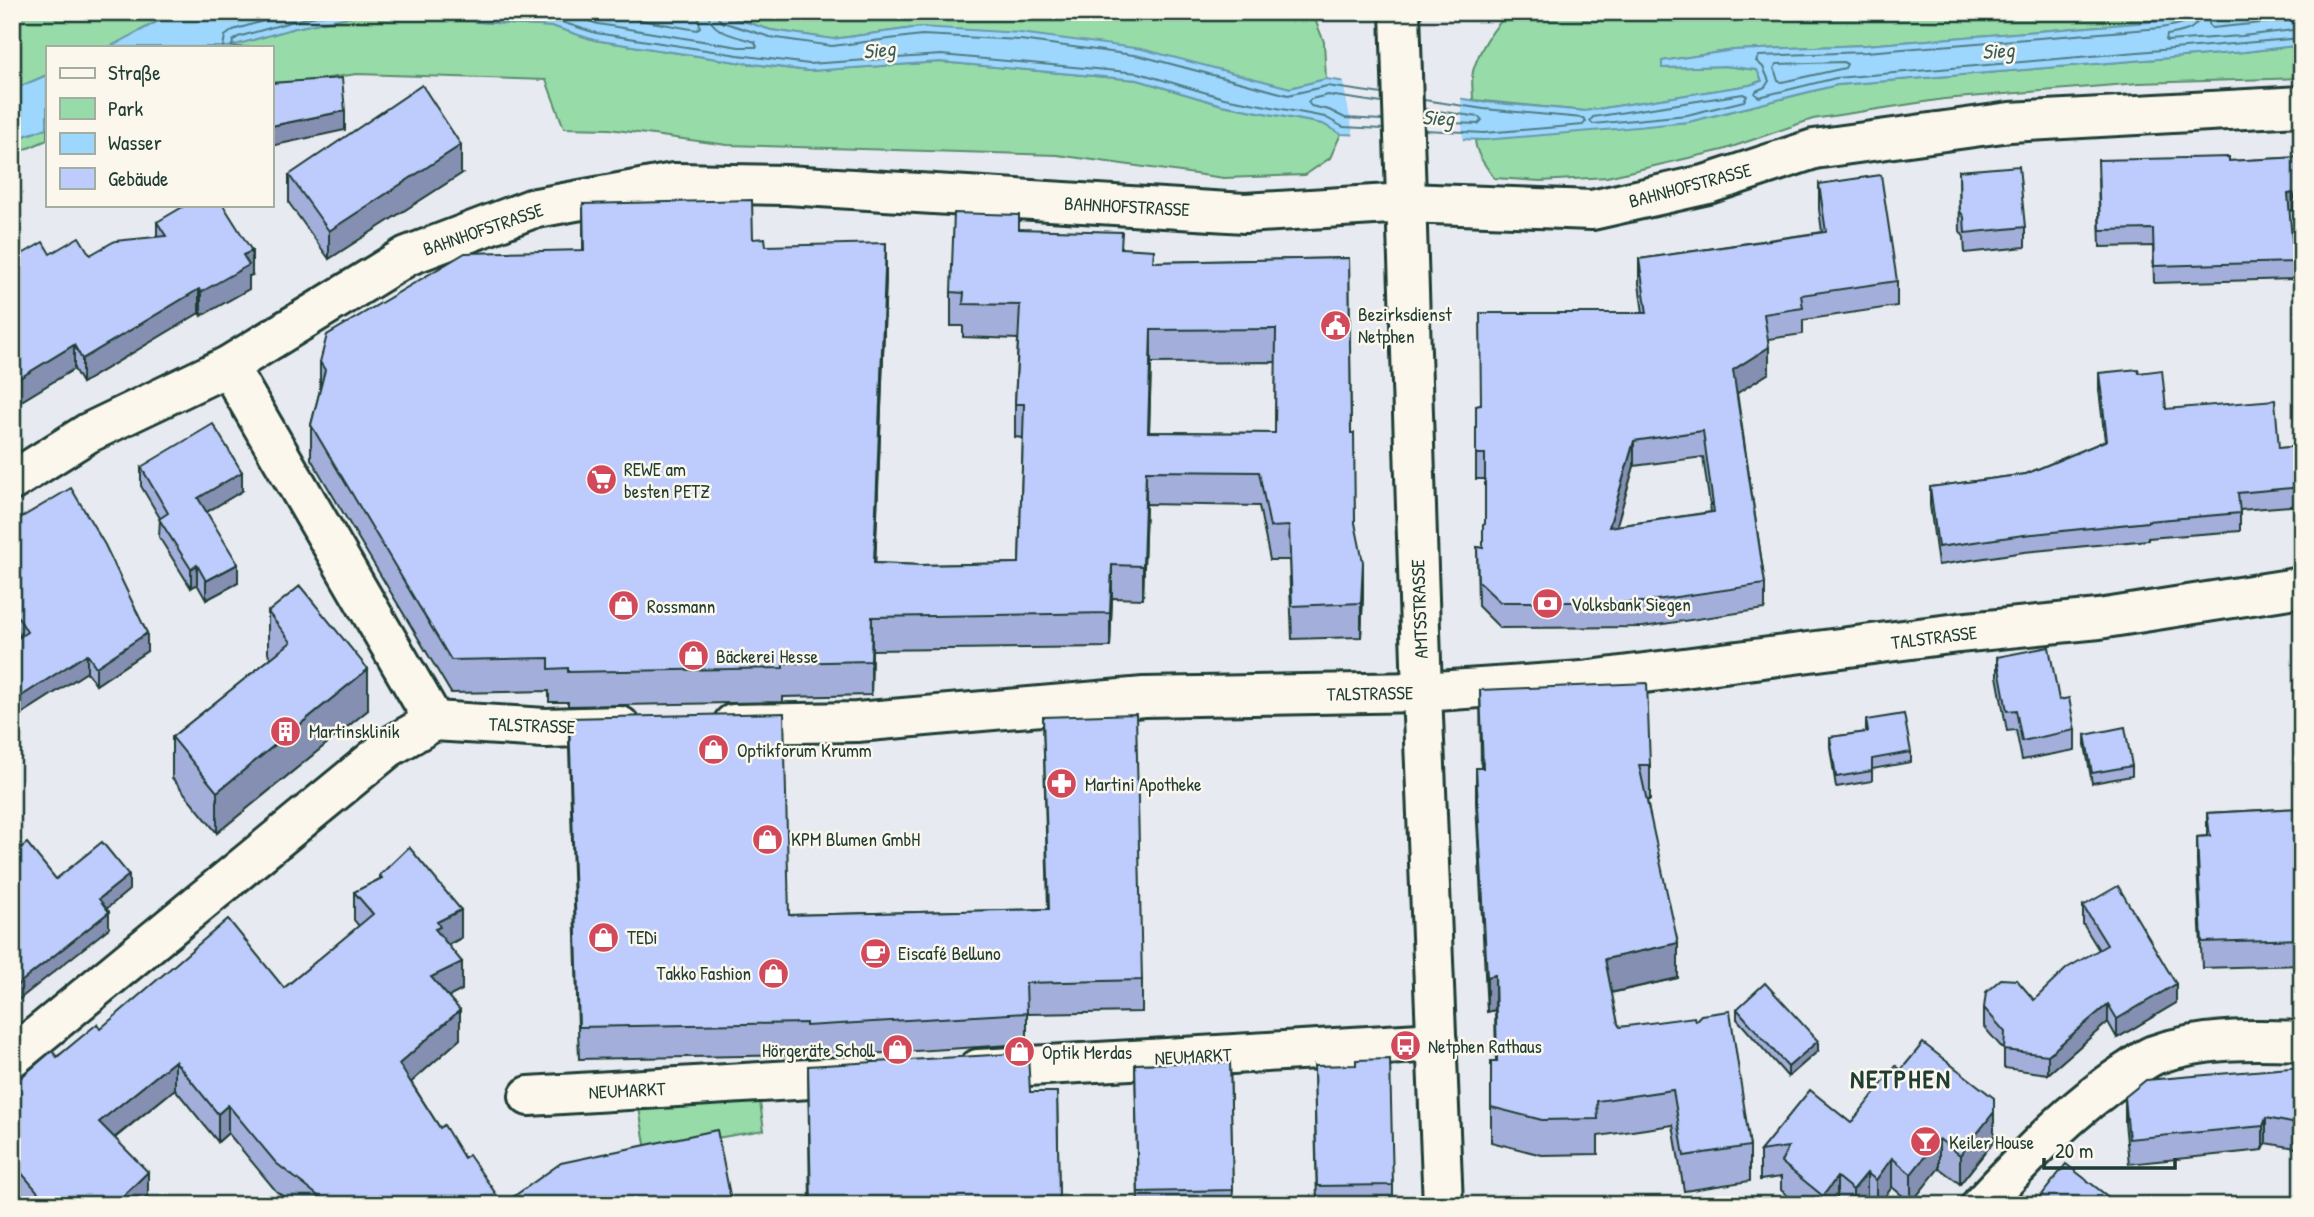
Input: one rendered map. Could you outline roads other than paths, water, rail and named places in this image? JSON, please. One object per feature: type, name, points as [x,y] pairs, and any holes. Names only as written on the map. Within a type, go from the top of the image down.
[{"type":"street","name":"AMTSSTRASSE","points":[[1400,15],[1422,692],[1443,1205]]},
{"type":"street","name":"BAHNHOFSTRASSE","points":[[12,481],[88,433],[228,366],[407,256],[531,209],[674,183],[787,185],[1245,213],[1406,187],[1592,210],[1709,184],[1814,149],[2010,122],[2302,106]]},
{"type":"street","points":[[12,1057],[388,748],[434,721],[228,366]]},
{"type":"street","name":"TALSTRASSE","points":[[694,725],[857,722],[1144,697],[1422,692],[1582,681],[1958,633],[2099,619],[2302,587]]},
{"type":"street","name":"TALSTRASSE","points":[[434,721],[545,728],[653,726]]},
{"type":"street","points":[[1981,1205],[2026,1156],[2100,1089],[2152,1056],[2205,1042],[2252,1039],[2302,1041]]},
{"type":"street","name":"NEUMARKT","points":[[940,1071],[1437,1042]]},
{"type":"street","name":"NEUMARKT","points":[[529,1096],[898,1073]]},
{"type":"water","name":"Sieg","points":[[175,12],[709,12],[771,30],[833,39],[921,27],[1020,33],[1142,49],[1290,88],[1326,79],[1484,102],[1585,111],[1762,81],[1757,70],[1725,66],[1662,68],[1662,61],[1734,50],[1866,45],[2161,21],[2199,12],[2302,12],[2302,45],[1837,85],[1688,122],[1484,140],[1341,134],[1323,124],[1222,105],[1138,80],[940,62],[809,71],[594,40],[555,27],[479,22],[406,13],[357,15],[295,28],[232,46],[112,46]]},
{"type":"water","points":[[46,75],[46,128],[12,140],[12,90]]},
{"type":"place","name":"Bezirksdienst Netphen","points":[[1335,325]]},
{"type":"place","name":"REWE am besten PETZ","points":[[601,480]]},
{"type":"place","name":"Volksbank Siegen","points":[[1548,604]]},
{"type":"place","name":"Rossmann","points":[[624,606]]},
{"type":"place","name":"Bäckerei Hesse","points":[[693,656]]},
{"type":"place","name":"Martinsklinik","points":[[286,731]]},
{"type":"place","name":"Optikforum Krumm","points":[[714,750]]},
{"type":"place","name":"Martini Apotheke","points":[[1062,784]]},
{"type":"place","name":"KPM Blumen GmbH","points":[[768,839]]},
{"type":"place","name":"TEDi","points":[[604,937]]},
{"type":"place","name":"Eiscafé Belluno","points":[[875,953]]},
{"type":"place","name":"Takko Fashion","points":[[774,973]]},
{"type":"place","name":"Netphen Rathaus","points":[[1405,1046]]},
{"type":"place","name":"Hörgeräte Scholl","points":[[898,1050]]},
{"type":"place","name":"Optik Merdas","points":[[1019,1052]]},
{"type":"place","name":"Keiler House","points":[[1926,1142]]},
{"type":"district","name":"NETPHEN","points":[[1901,1079]]}]
